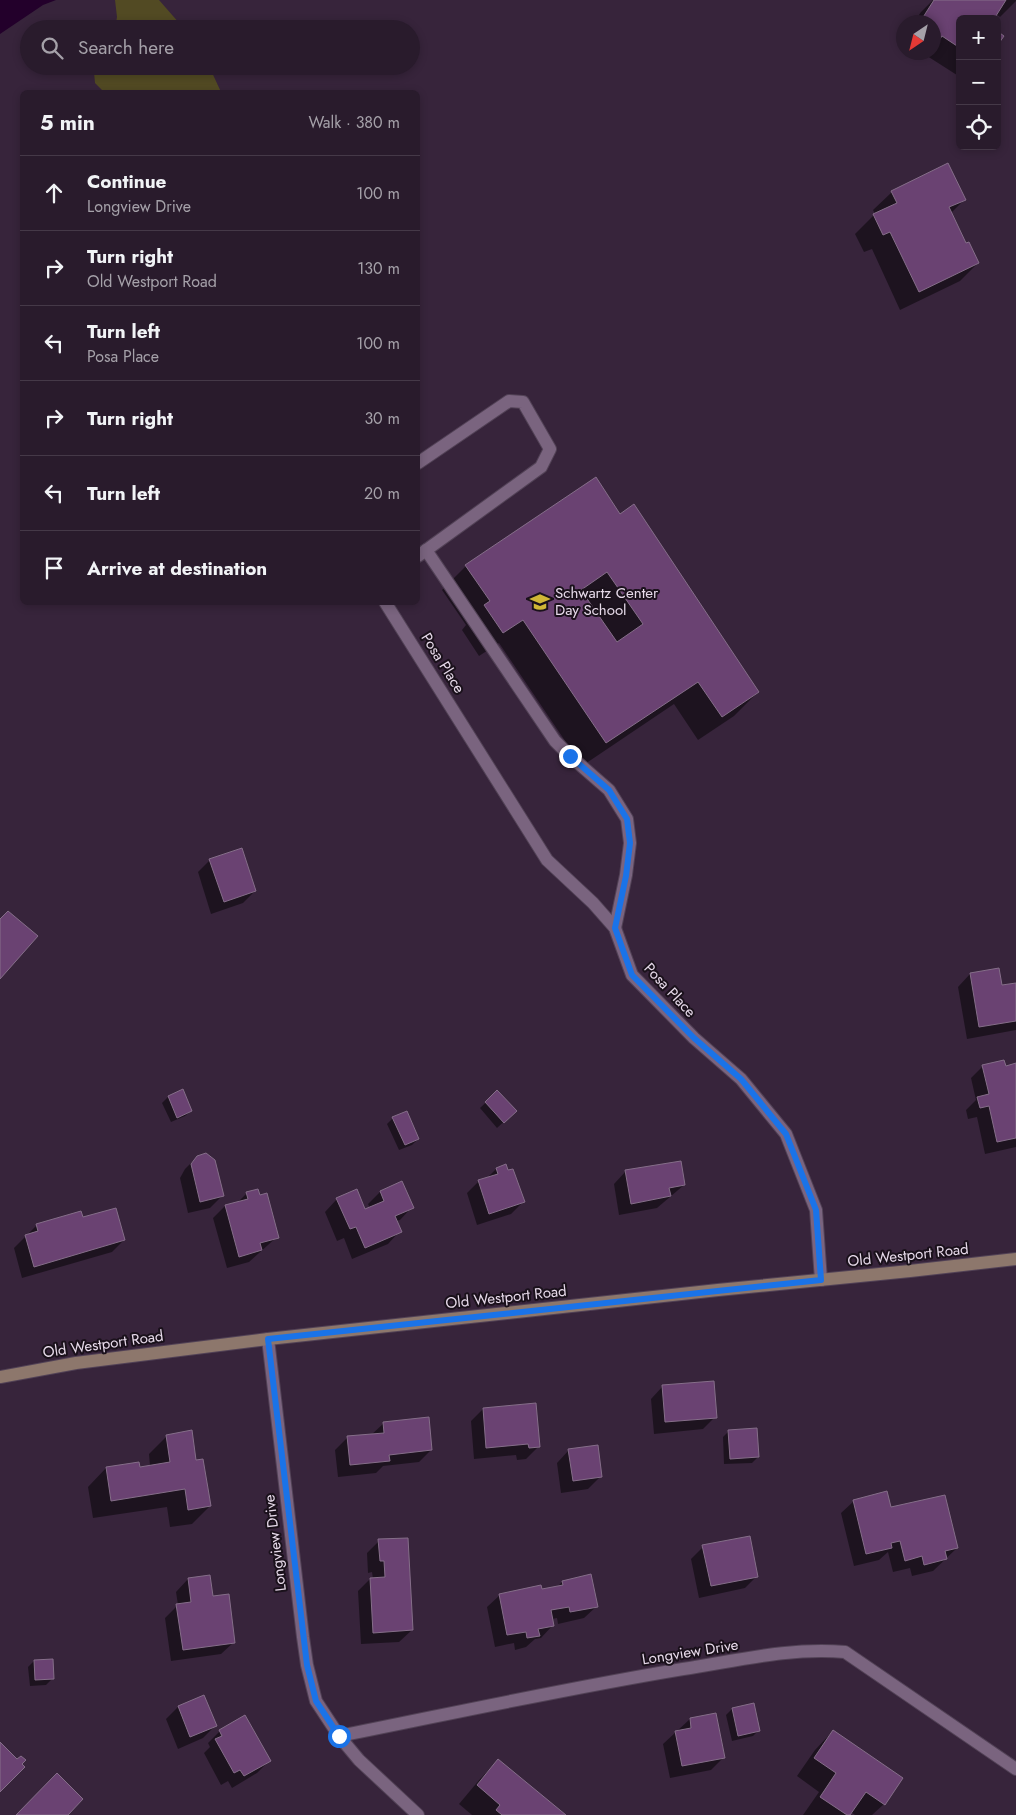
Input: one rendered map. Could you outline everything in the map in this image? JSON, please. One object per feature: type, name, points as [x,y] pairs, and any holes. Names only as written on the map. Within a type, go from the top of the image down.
[{"type":"main road","name":"Old Westport Road","points":[[0,1377],[76,1364],[268,1339],[1016,1259]]},
{"type":"street","points":[[420,462],[509,401],[522,402],[550,449],[541,467],[422,553],[556,741],[570,756],[609,790],[627,819],[630,843],[626,876],[615,928]]},
{"type":"street","name":"Posa Place","points":[[388,605],[547,860],[593,903],[615,928],[632,975],[694,1038],[741,1079],[786,1134],[816,1210],[821,1280]]},
{"type":"street","name":"Longview Drive","points":[[268,1339],[307,1665],[316,1701],[339,1736],[359,1760],[418,1815]]},
{"type":"street","name":"Longview Drive","points":[[339,1736],[600,1683],[789,1652],[824,1650],[845,1652],[1016,1768]]},
{"type":"shaded area","points":[[0,0],[56,0],[43,5],[0,34]]},
{"type":"shaded area","points":[[115,0],[159,0],[176,20],[116,20]]},
{"type":"shaded area","points":[[94,75],[213,75],[220,90],[102,90],[95,83]]},
{"type":"building","points":[[934,0],[1006,0],[997,15],[956,15],[956,45],[942,36],[941,38],[941,15],[924,15]]},
{"type":"building","points":[[948,163],[966,200],[949,207],[966,243],[969,242],[979,263],[919,292],[890,232],[883,235],[873,214],[897,203],[891,191]]},
{"type":"building","points":[[596,477],[620,514],[634,504],[759,692],[722,717],[698,682],[606,743],[523,620],[503,633],[484,605],[490,601],[465,565]],"holes":[[[607,572],[643,624],[617,642],[581,590]]]},
{"type":"building","points":[[242,848],[256,891],[224,902],[209,859]]},
{"type":"building","points":[[8,911],[38,936],[0,979],[0,919]]},
{"type":"building","points":[[999,968],[1002,985],[1016,983],[1016,1021],[979,1027],[970,973]]},
{"type":"building","points":[[1004,1060],[1006,1066],[1016,1063],[1016,1138],[997,1142],[989,1106],[980,1108],[977,1097],[989,1094],[982,1065]]},
{"type":"building","points":[[183,1089],[192,1111],[177,1118],[168,1096]]},
{"type":"building","points":[[497,1090],[517,1111],[504,1123],[485,1102]]},
{"type":"building","points":[[407,1111],[419,1139],[405,1145],[392,1117]]},
{"type":"building","points":[[206,1153],[215,1160],[224,1196],[200,1202],[191,1164],[197,1156]]},
{"type":"building","points":[[681,1161],[685,1185],[669,1188],[671,1196],[631,1204],[625,1170]]},
{"type":"building","points":[[506,1164],[508,1170],[513,1169],[525,1202],[489,1214],[478,1180],[498,1174],[496,1168]]},
{"type":"building","points":[[402,1181],[414,1208],[395,1216],[402,1232],[365,1248],[356,1227],[350,1229],[336,1198],[357,1189],[365,1209],[384,1201],[380,1191]]},
{"type":"building","points":[[258,1189],[260,1195],[267,1193],[279,1238],[260,1243],[262,1250],[239,1257],[225,1205],[248,1199],[246,1192]]},
{"type":"building","points":[[116,1208],[125,1240],[34,1267],[25,1235],[38,1231],[36,1224],[81,1211],[83,1217]]},
{"type":"building","points":[[714,1381],[717,1418],[665,1422],[662,1385]]},
{"type":"building","points":[[536,1403],[540,1447],[529,1448],[528,1444],[486,1448],[483,1408]]},
{"type":"building","points":[[429,1417],[432,1450],[389,1455],[390,1461],[350,1465],[347,1436],[384,1433],[383,1422]]},
{"type":"building","points":[[757,1428],[759,1457],[730,1459],[728,1430]]},
{"type":"building","points":[[192,1430],[196,1460],[203,1459],[211,1506],[188,1510],[185,1489],[111,1501],[106,1467],[139,1462],[140,1467],[170,1462],[166,1435]]},
{"type":"building","points":[[598,1445],[602,1477],[573,1481],[568,1449]]},
{"type":"building","points":[[887,1491],[891,1507],[945,1495],[958,1548],[945,1551],[947,1559],[924,1565],[922,1556],[905,1561],[900,1541],[891,1543],[892,1548],[866,1554],[853,1500]]},
{"type":"building","points":[[750,1536],[758,1577],[711,1586],[702,1545]]},
{"type":"building","points":[[408,1538],[413,1630],[373,1633],[370,1578],[385,1577],[384,1561],[380,1561],[378,1539]]},
{"type":"building","points":[[591,1574],[598,1607],[570,1612],[569,1607],[551,1610],[554,1626],[538,1629],[540,1636],[527,1638],[526,1632],[507,1635],[499,1594],[541,1585],[542,1589],[563,1585],[562,1581]]},
{"type":"building","points":[[210,1575],[213,1596],[229,1594],[235,1643],[183,1650],[176,1604],[191,1602],[188,1578]]},
{"type":"building","points":[[53,1659],[54,1679],[35,1680],[34,1660]]},
{"type":"building","points":[[204,1695],[217,1726],[190,1737],[178,1706]]},
{"type":"building","points":[[754,1703],[760,1731],[738,1736],[732,1708]]},
{"type":"building","points":[[716,1713],[725,1758],[682,1766],[675,1731],[691,1728],[690,1718]]},
{"type":"building","points":[[245,1715],[271,1761],[244,1776],[240,1770],[234,1773],[215,1739],[222,1736],[219,1730]]},
{"type":"building","points":[[833,1730],[903,1778],[885,1805],[866,1792],[850,1815],[847,1815],[820,1797],[836,1773],[814,1758]]},
{"type":"building","points":[[0,1742],[17,1759],[21,1756],[26,1760],[22,1764],[25,1767],[0,1792]]},
{"type":"building","points":[[498,1759],[566,1815],[502,1815],[496,1810],[500,1805],[477,1785]]},
{"type":"building","points":[[57,1773],[83,1799],[68,1815],[16,1815]]},
{"type":"place","name":"Schwartz Center Day School","points":[[540,602]]},
{"type":"route","points":[[339,1736],[316,1701],[307,1665],[268,1339],[821,1280],[816,1210],[786,1134],[741,1079],[694,1038],[632,975],[615,928],[626,876],[630,843],[627,819],[609,790],[570,756]]}]
